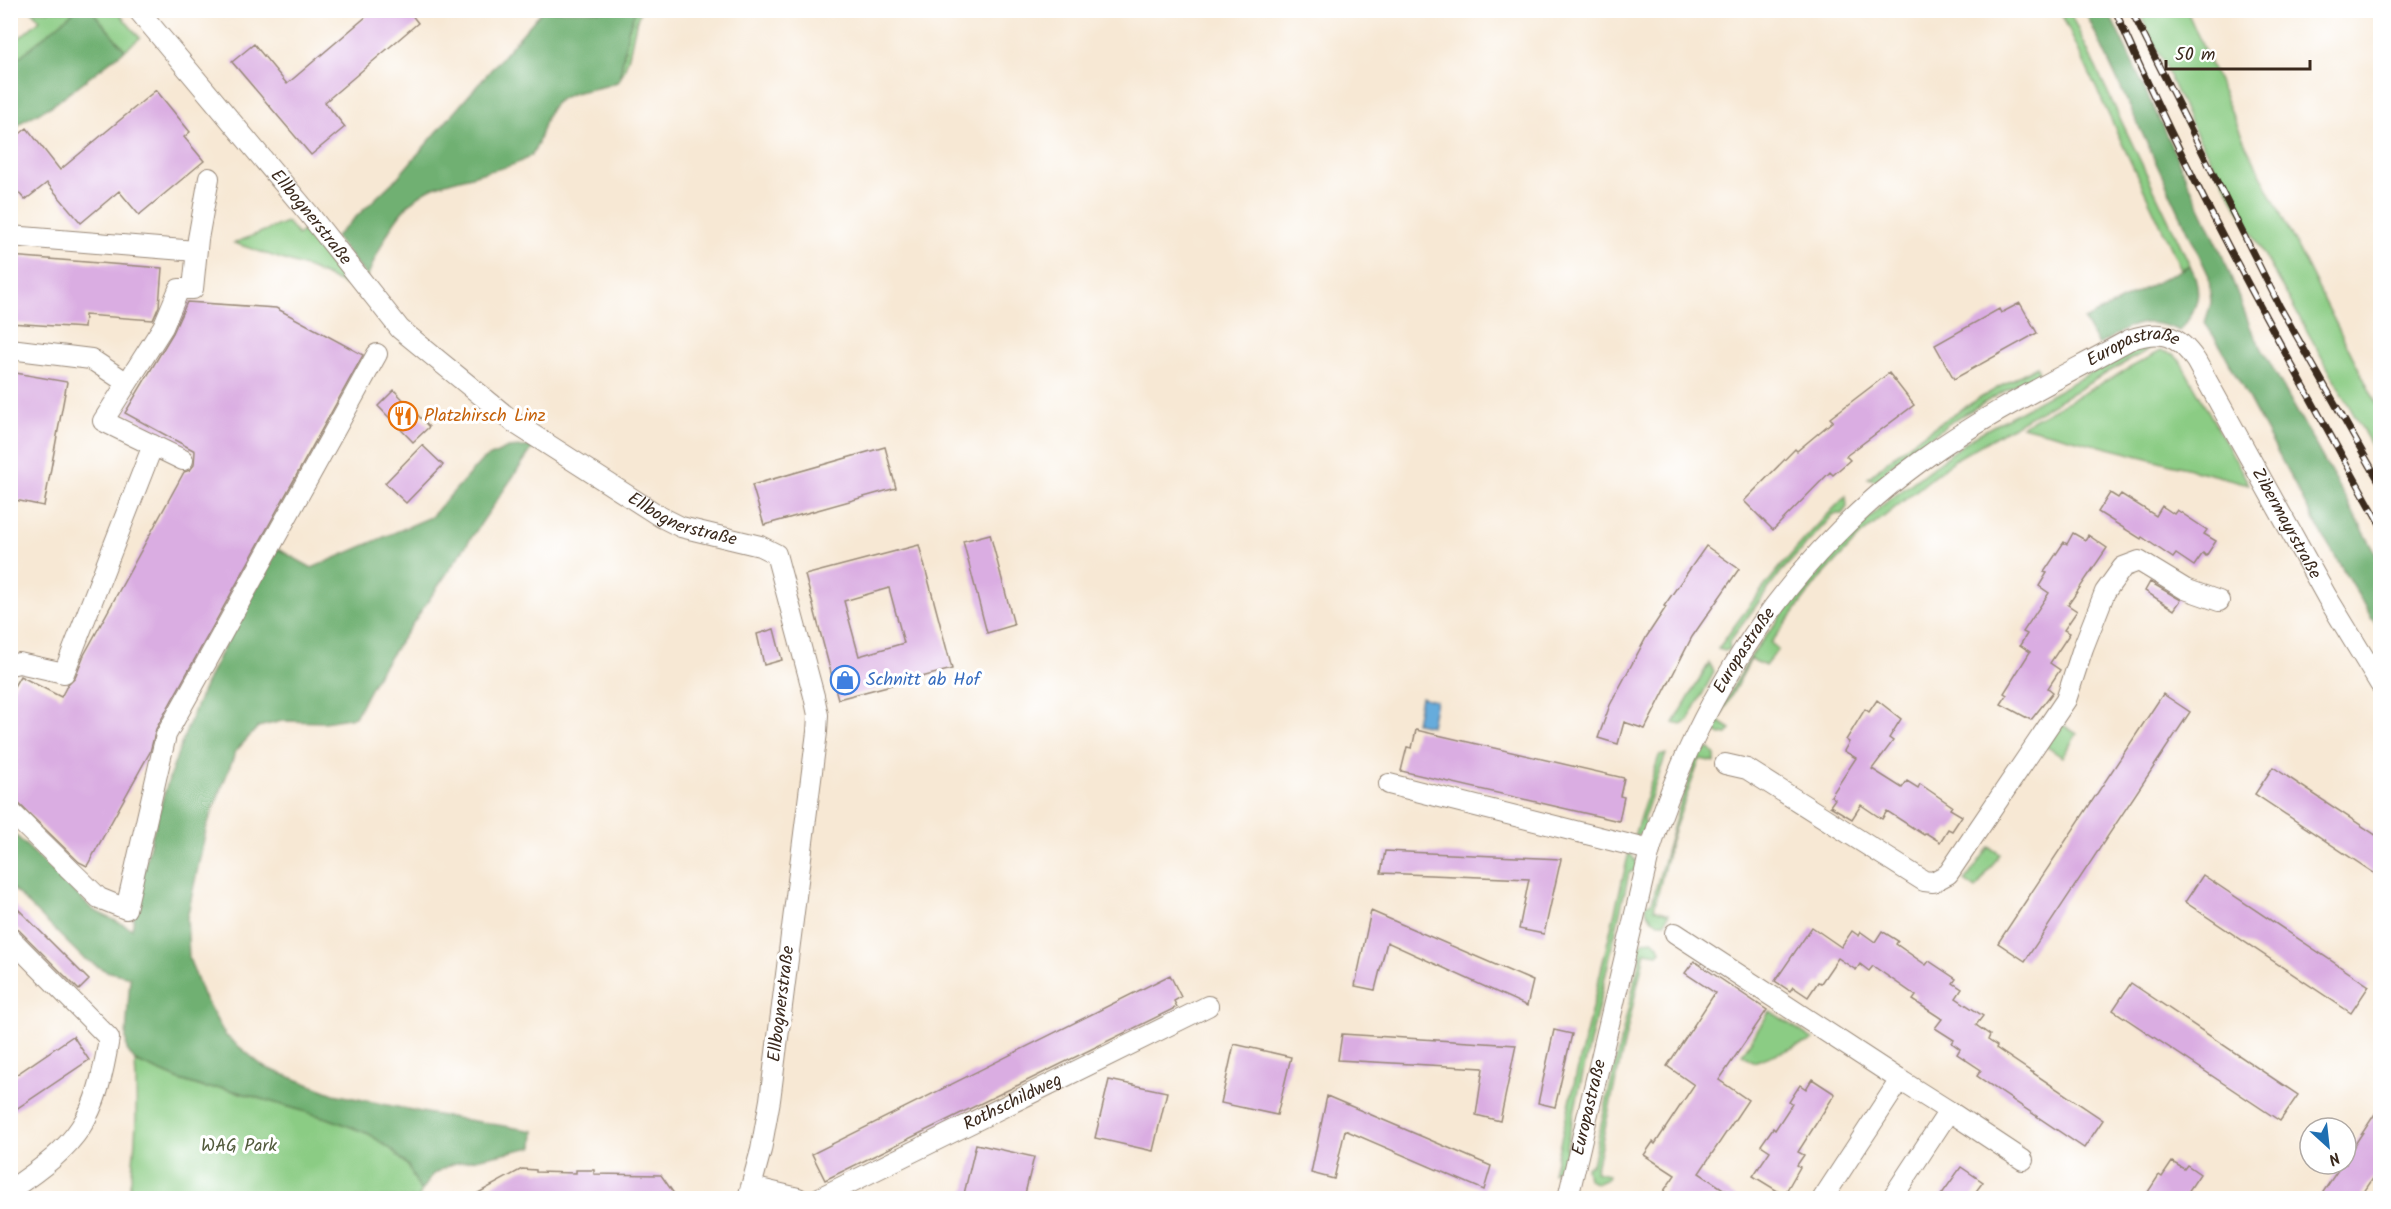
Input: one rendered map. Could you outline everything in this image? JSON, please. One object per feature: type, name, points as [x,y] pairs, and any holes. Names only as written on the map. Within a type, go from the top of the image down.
[{"type":"street","name":"Ellbognerstraße","points":[[138,10],[309,214],[400,329],[516,424],[661,517],[681,527],[760,546],[776,554],[814,696],[818,722],[770,1100],[761,1150],[750,1192]]},
{"type":"street","points":[[183,460],[103,421],[163,327],[179,289],[193,289],[196,251],[209,178]]},
{"type":"street","points":[[10,236],[196,251]]},
{"type":"street","name":"Europastraße","points":[[1568,1198],[1650,850],[1666,800],[1718,691],[1758,627],[1816,555],[1870,502],[1905,473],[1952,440],[2129,340],[2157,334],[2174,338],[2186,346],[2196,361]]},
{"type":"street","points":[[10,349],[91,359],[127,383]]},
{"type":"street","points":[[10,811],[99,898],[126,909],[166,735],[377,354]]},
{"type":"street","name":"Zibermayrstraße","points":[[2196,361],[2323,590],[2380,684]]},
{"type":"street","points":[[10,665],[19,663],[64,673],[153,445]]},
{"type":"street","points":[[1725,764],[1747,769],[1924,881],[1934,882],[1948,874],[2066,700],[2105,592],[2123,567],[2139,561],[2185,589],[2219,601]]},
{"type":"street","points":[[1389,784],[1650,850]]},
{"type":"street","points":[[1675,933],[2023,1160]]},
{"type":"street","points":[[10,938],[109,1038],[103,1073],[96,1096],[88,1116],[75,1137],[43,1168],[10,1190]]},
{"type":"street","name":"Rothschildweg","points":[[819,1198],[1208,1006]]},
{"type":"street","points":[[1823,1198],[1900,1080]]},
{"type":"street","points":[[1892,1198],[1949,1111]]},
{"type":"street","points":[[750,1192],[798,1198]]},
{"type":"green space","points":[[76,10],[92,11],[125,50],[53,105],[23,121],[11,132],[11,64]]},
{"type":"green space","points":[[32,11],[76,11],[11,64],[11,45],[40,20]]},
{"type":"green space","points":[[92,11],[117,11],[140,38],[125,50]]},
{"type":"green space","points":[[542,11],[635,11],[628,31],[619,81],[566,96],[559,101],[552,107],[533,152],[525,159],[507,167],[434,187],[421,194],[400,214],[392,226],[367,277],[335,237],[397,178]]},
{"type":"green space","points":[[635,11],[640,11],[626,64],[619,81],[628,31]]},
{"type":"green space","points":[[2060,11],[2069,11],[2190,265],[2181,269]]},
{"type":"green space","points":[[2085,11],[2108,11],[2223,256],[2251,329],[2380,561],[2380,632],[2312,517],[2221,347],[2205,323],[2211,303],[2209,276]]},
{"type":"green space","points":[[2139,11],[2187,11],[2246,145],[2380,411],[2380,461],[2192,126]]},
{"type":"green space","points":[[287,222],[298,235],[310,225],[363,293],[311,269],[234,243]]},
{"type":"green space","points":[[2190,265],[2197,283],[2197,300],[2191,315],[2180,331],[2156,323],[2137,324],[2098,345],[2084,320]]},
{"type":"green space","points":[[2156,345],[1954,460],[1860,536],[1816,583],[1771,643],[1778,649],[1765,666],[1751,659],[1718,721],[1731,729],[1727,734],[1721,735],[1715,731],[1714,724],[1753,653],[1806,583],[1880,507],[1973,437],[2138,347]]},
{"type":"green space","points":[[2161,351],[2173,354],[2180,361],[2249,484],[2022,426]]},
{"type":"green space","points":[[2037,366],[2039,376],[2032,383],[2024,380],[1954,420],[1886,469],[1885,477],[1877,481],[1868,478],[1928,431]]},
{"type":"green space","points":[[534,446],[378,674],[355,717],[324,722],[282,721],[258,727],[236,751],[207,825],[187,918],[189,958],[203,995],[225,1035],[264,1067],[334,1094],[431,1114],[534,1131],[533,1147],[452,1164],[433,1174],[421,1192],[408,1166],[392,1150],[369,1134],[330,1119],[245,1094],[223,1088],[205,1088],[135,1061],[127,1050],[126,1037],[130,977],[106,971],[83,958],[11,887],[10,830],[93,910],[132,929],[153,832],[183,738],[217,661],[278,549],[312,568],[431,517],[482,460],[508,448]]},
{"type":"green space","points":[[1846,496],[1847,507],[1842,514],[1834,514],[1781,572],[1729,642],[1730,649],[1725,651],[1718,649],[1778,570]]},
{"type":"green space","points":[[1709,663],[1714,672],[1688,721],[1681,725],[1674,723]]},
{"type":"green space","points":[[2058,722],[2077,734],[2062,757],[2043,744]]},
{"type":"green space","points":[[1710,749],[1715,755],[1715,762],[1700,759],[1672,836],[1654,909],[1669,914],[1665,922],[1657,921],[1649,915],[1646,905],[1652,902],[1679,807],[1694,766],[1691,758],[1698,751]]},
{"type":"green space","points":[[1666,754],[1643,820],[1647,828],[1640,835],[1634,836],[1659,756]]},
{"type":"green space","points":[[1989,847],[2000,854],[1976,889],[1965,881]]},
{"type":"green space","points":[[1629,852],[1636,862],[1637,869],[1629,873],[1566,1147],[1569,1155],[1567,1165],[1553,1173]]},
{"type":"green space","points":[[1652,940],[1659,945],[1661,951],[1658,954],[1645,952],[1595,1172],[1608,1175],[1607,1179],[1596,1184],[1588,1179],[1586,1167],[1592,1164],[1641,954],[1639,946],[1645,941]]},
{"type":"green space","points":[[1770,1011],[1814,1040],[1754,1062],[1742,1054]]},
{"type":"green space","name":"WAG Park","points":[[135,1061],[205,1088],[223,1088],[245,1094],[330,1119],[369,1134],[392,1150],[408,1166],[421,1192],[419,1198],[128,1198],[136,1130]]},
{"type":"water","points":[[1421,697],[1436,701],[1431,726],[1416,723]]},
{"type":"building","points":[[374,10],[408,10],[418,23],[325,102],[345,127],[311,155],[232,62],[254,44],[287,84]]},
{"type":"building","points":[[156,90],[190,132],[184,137],[204,161],[139,215],[119,191],[81,223],[47,183],[25,200],[10,183],[10,142],[27,128],[60,170]]},
{"type":"building","points":[[10,256],[162,268],[159,306],[153,320],[85,315],[84,328],[10,323]]},
{"type":"building","points":[[187,302],[276,308],[363,355],[156,729],[150,752],[87,866],[79,862],[10,795],[10,693],[20,676],[61,697],[75,677],[84,655],[184,472],[190,470],[194,465],[195,451],[125,413],[173,333]]},
{"type":"building","points":[[2020,303],[2037,333],[1954,379],[1935,345],[1999,309],[2001,313]]},
{"type":"building","points":[[10,372],[67,382],[44,506],[10,499]]},
{"type":"building","points":[[1889,373],[1914,405],[1846,456],[1850,460],[1833,475],[1830,472],[1773,530],[1744,501],[1795,449],[1797,451],[1833,421],[1830,418]]},
{"type":"building","name":"Platzhirsch Linz","points":[[394,390],[429,427],[413,442],[378,406]]},
{"type":"building","points":[[422,445],[443,465],[406,503],[385,483]]},
{"type":"building","points":[[885,447],[896,488],[764,525],[752,485]]},
{"type":"building","points":[[2110,493],[2118,498],[2121,494],[2156,516],[2162,506],[2174,514],[2177,510],[2207,530],[2204,534],[2216,541],[2206,556],[2203,553],[2194,566],[2176,554],[2173,558],[2098,512]]},
{"type":"building","points":[[2073,533],[2085,540],[2088,535],[2107,548],[2068,605],[2077,611],[2064,630],[2070,633],[2050,663],[2060,670],[2048,688],[2053,692],[2031,720],[2001,704],[2007,695],[2004,693],[2030,652],[2020,645],[2027,634],[2023,632],[2049,593],[2039,586],[2047,573],[2044,572],[2064,542],[2067,544]]},
{"type":"building","points":[[990,534],[1014,625],[987,633],[963,541]]},
{"type":"building","points":[[919,545],[952,669],[838,699],[805,575]],"holes":[[[889,588],[904,643],[859,656],[844,601]]]},
{"type":"building","points":[[1706,546],[1739,569],[1692,637],[1645,729],[1624,722],[1618,744],[1598,738],[1610,705],[1647,636],[1666,607],[1664,606]]},
{"type":"building","points":[[2150,582],[2181,600],[2174,610],[2145,591]]},
{"type":"building","points":[[774,629],[782,660],[764,665],[757,634]]},
{"type":"building","points":[[2163,694],[2190,712],[2025,961],[1998,943]]},
{"type":"building","points":[[1877,700],[1901,719],[1889,738],[1893,741],[1872,769],[1902,788],[1907,781],[1918,788],[1920,784],[1952,806],[1950,809],[1962,816],[1952,831],[1948,829],[1940,842],[1926,833],[1924,835],[1887,811],[1882,819],[1861,805],[1852,819],[1830,806],[1835,799],[1831,796],[1856,758],[1844,751],[1849,742],[1846,740],[1865,709],[1869,712]]},
{"type":"building","points":[[1416,730],[1624,778],[1620,796],[1624,797],[1619,821],[1401,771],[1407,747],[1412,748]]},
{"type":"building","points":[[2273,767],[2380,838],[2380,877],[2255,794]]},
{"type":"building","points":[[1385,851],[1561,859],[1544,934],[1519,929],[1529,879],[1381,873]]},
{"type":"building","points":[[2203,875],[2369,986],[2351,1013],[2185,902]]},
{"type":"building","points":[[10,901],[89,980],[79,990],[19,930],[10,925]]},
{"type":"building","points":[[1371,911],[1533,981],[1527,1006],[1387,942],[1375,990],[1355,986]]},
{"type":"building","points":[[1812,927],[1841,947],[1852,931],[1859,936],[1861,932],[1875,942],[1882,931],[1898,941],[1896,944],[1926,965],[1929,961],[1956,979],[1953,983],[1962,989],[1956,998],[1983,1016],[1976,1025],[1990,1035],[1988,1040],[1997,1046],[1996,1048],[2103,1120],[2084,1148],[1977,1076],[1981,1070],[1957,1054],[1960,1049],[1952,1043],[1954,1040],[1935,1028],[1942,1019],[1913,1000],[1916,996],[1873,966],[1869,971],[1860,964],[1856,970],[1838,958],[1808,997],[1793,987],[1790,991],[1775,981]]},
{"type":"building","points":[[1694,961],[1767,1010],[1719,1080],[1748,1100],[1699,1173],[1737,1198],[1659,1198],[1675,1175],[1644,1155],[1653,1142],[1655,1144],[1694,1085],[1667,1066],[1715,993],[1685,973]]},
{"type":"building","points":[[1170,975],[1181,997],[1174,1001],[1177,1007],[825,1180],[812,1154]]},
{"type":"building","points":[[2131,983],[2298,1095],[2280,1121],[2113,1010]]},
{"type":"building","points":[[1554,1030],[1572,1034],[1555,1107],[1538,1103]]},
{"type":"building","points":[[1342,1034],[1516,1045],[1500,1121],[1476,1115],[1483,1068],[1338,1060]]},
{"type":"building","points":[[73,1036],[89,1060],[10,1113],[10,1079]]},
{"type":"building","points":[[1234,1044],[1291,1057],[1277,1115],[1221,1103]]},
{"type":"building","points":[[1812,1079],[1835,1094],[1798,1152],[1804,1155],[1784,1195],[1753,1176],[1770,1151],[1761,1145],[1773,1128],[1775,1130],[1792,1104],[1789,1102],[1800,1085],[1806,1089]]},
{"type":"building","points":[[1109,1080],[1167,1092],[1153,1151],[1095,1138]]},
{"type":"building","points":[[1327,1096],[1491,1166],[1484,1190],[1345,1130],[1334,1179],[1311,1173]]},
{"type":"building","points":[[2380,1106],[2380,1168],[2360,1198],[2319,1198],[2334,1176],[2358,1176],[2358,1140]]},
{"type":"building","points":[[976,1144],[1034,1157],[1024,1198],[963,1198]]},
{"type":"building","points":[[2172,1162],[2184,1169],[2187,1165],[2200,1174],[2184,1198],[2144,1198],[2159,1175],[2162,1177]]},
{"type":"building","points":[[1961,1167],[1983,1182],[1971,1198],[1939,1198]]},
{"type":"building","points":[[522,1169],[536,1170],[536,1172],[576,1173],[576,1170],[594,1170],[594,1174],[661,1175],[677,1198],[469,1198]]},
{"type":"railway","points":[[2115,10],[2208,207],[2380,524]]},
{"type":"railway","points":[[2131,10],[2280,307],[2380,483]]},
{"type":"place","name":"Platzhirsch Linz","points":[[403,416]]},
{"type":"place","name":"Schnitt ab Hof","points":[[845,680]]}]
